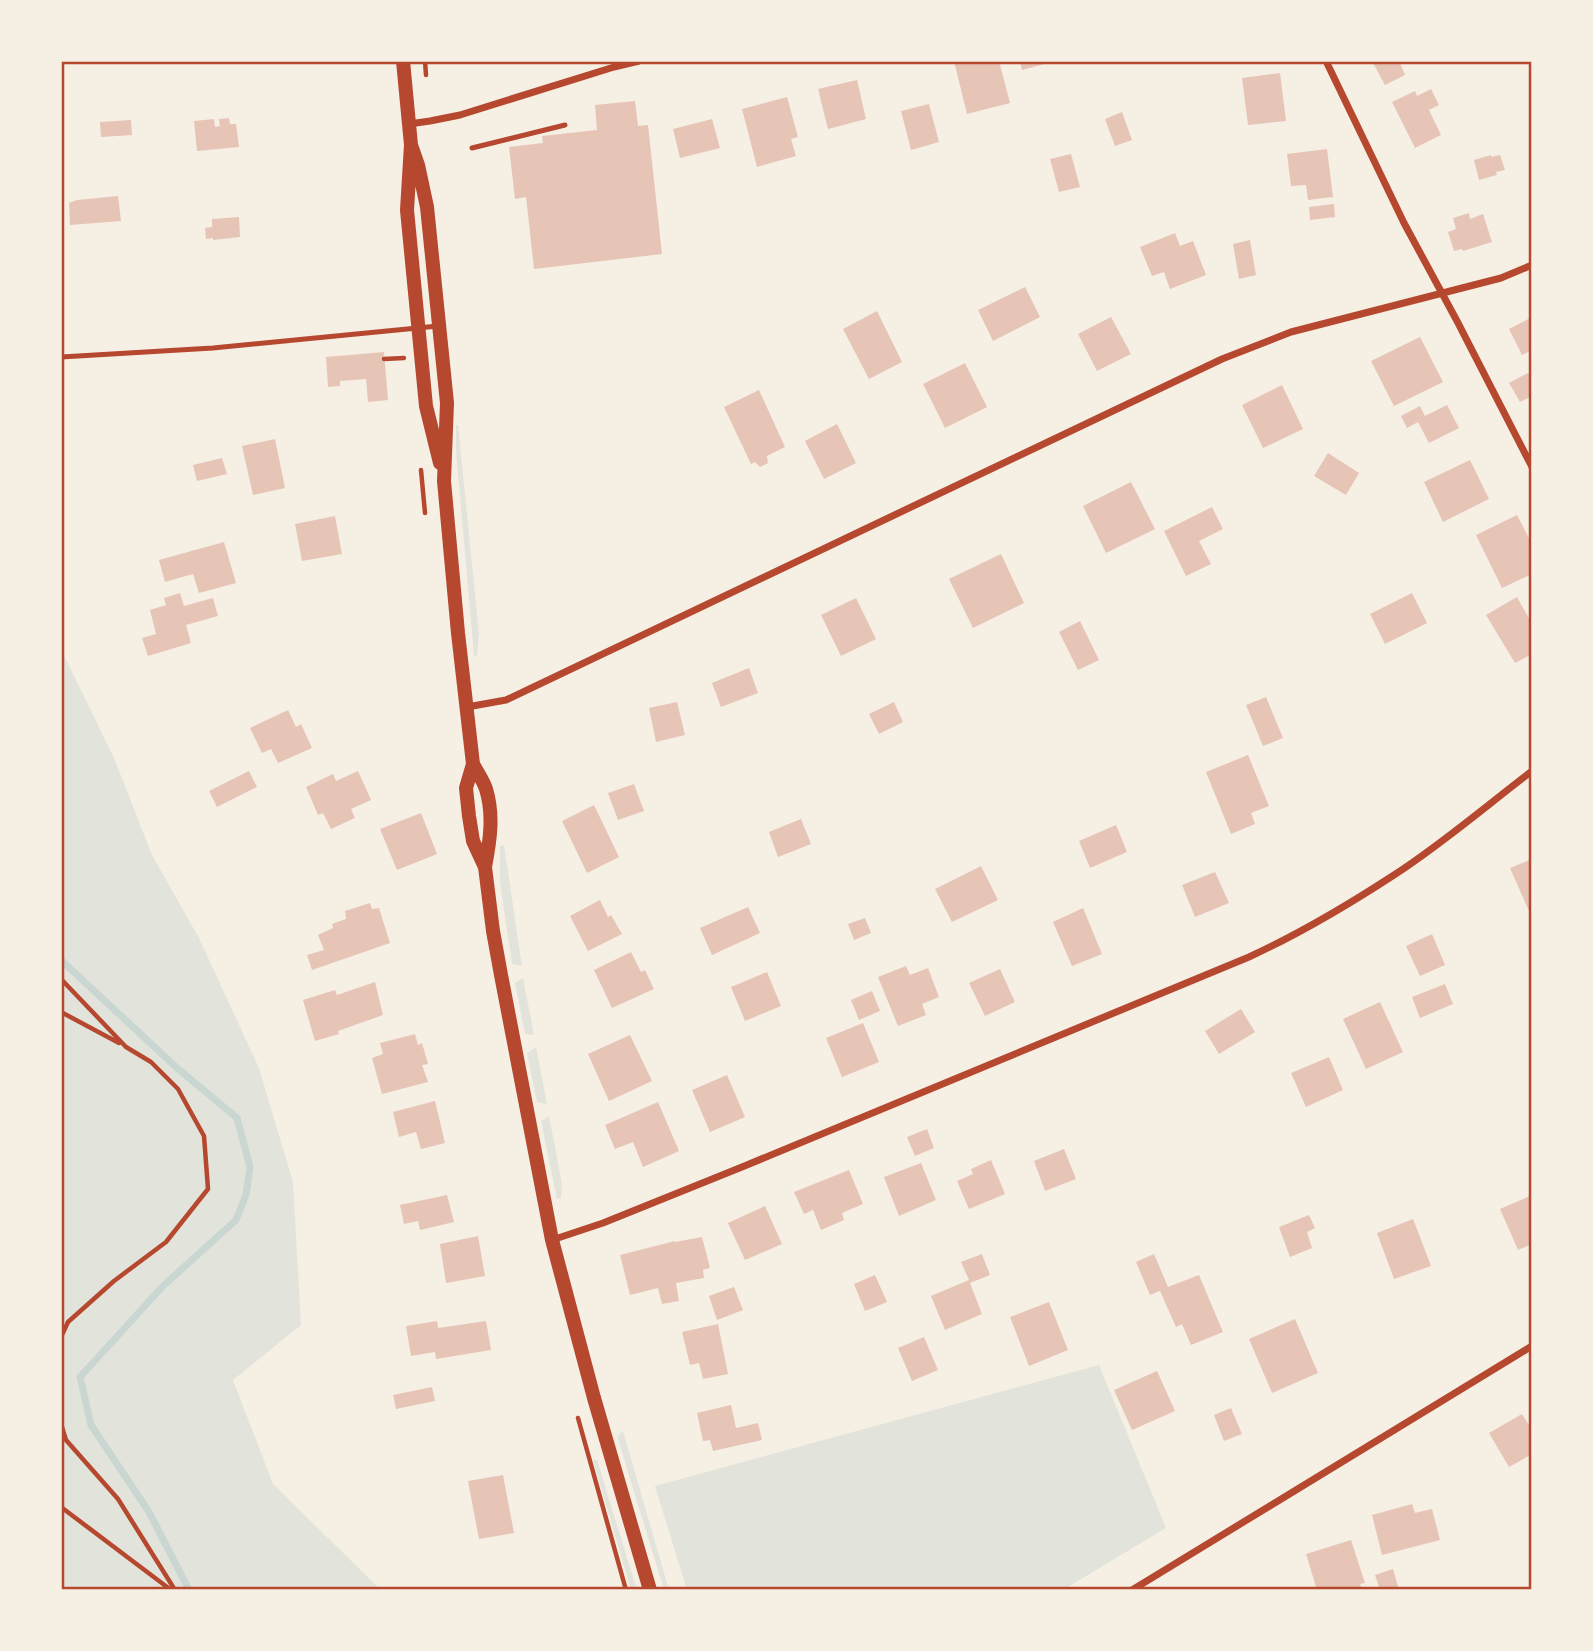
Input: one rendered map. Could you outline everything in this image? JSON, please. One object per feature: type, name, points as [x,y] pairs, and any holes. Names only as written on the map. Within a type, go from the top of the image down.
[{"type":"main road","points":[[403,61],[411,145],[407,210],[418,328],[426,406],[444,481]]},
{"type":"main road","points":[[411,145],[428,207],[447,404],[444,481],[473,764],[466,788],[473,841],[485,867],[500,975],[552,1240],[581,1354],[650,1590]]},
{"type":"main road","points":[[473,764],[486,787],[490,814],[491,838],[485,867]]},
{"type":"street","points":[[409,124],[460,115],[639,61]]},
{"type":"street","points":[[1326,61],[1404,223],[1532,467]]},
{"type":"street","points":[[467,707],[506,700],[1222,359],[1291,332],[1501,278],[1532,265]]},
{"type":"street","points":[[552,1240],[603,1223],[730,1172],[1284,941],[1395,874],[1532,771]]},
{"type":"street","points":[[1132,1590],[1532,1346]]},
{"type":"lane","points":[[472,148],[565,125]]},
{"type":"lane","points":[[61,357],[213,348],[439,326]]},
{"type":"path","points":[[384,359],[409,358]]},
{"type":"path","points":[[61,979],[126,1047]]},
{"type":"path","points":[[61,1012],[150,1062],[178,1089],[204,1136],[208,1189],[166,1242],[114,1280],[61,1326]]},
{"type":"path","points":[[61,1337],[68,1322]]},
{"type":"path","points":[[61,1424],[66,1440],[118,1499],[173,1590]]},
{"type":"path","points":[[61,1507],[173,1590]]},
{"type":"shaded area","points":[[456,425],[479,634],[477,656],[474,656]]},
{"type":"shaded area","points":[[61,649],[114,758],[152,855],[199,938],[259,1068],[293,1182],[301,1325],[233,1380],[273,1484],[381,1590],[61,1590]]},
{"type":"shaded area","points":[[504,845],[522,966],[512,964],[500,882],[500,846]]},
{"type":"shaded area","points":[[523,978],[534,1035],[525,1034],[515,983]]},
{"type":"shaded area","points":[[536,1047],[547,1104],[537,1102],[527,1053]]},
{"type":"shaded area","points":[[549,1116],[562,1184],[561,1198],[557,1199],[541,1121]]},
{"type":"shaded area","points":[[1099,1365],[1166,1528],[1063,1590],[687,1590],[655,1486]]},
{"type":"shaded area","points":[[623,1431],[669,1590],[664,1590],[617,1436]]},
{"type":"shaded area","points":[[593,1460],[597,1460],[637,1590],[631,1590]]},
{"type":"building","points":[[954,61],[999,61],[1010,103],[967,114]]},
{"type":"building","points":[[1020,61],[1052,61],[1052,62],[1022,70]]},
{"type":"building","points":[[1372,61],[1399,61],[1405,75],[1385,85]]},
{"type":"building","points":[[1280,73],[1286,121],[1248,125],[1242,78]]},
{"type":"building","points":[[857,80],[866,119],[828,129],[818,89]]},
{"type":"building","points":[[1431,89],[1439,105],[1429,110],[1441,135],[1415,148],[1392,102],[1415,91],[1417,96]]},
{"type":"building","points":[[787,97],[798,137],[791,139],[796,156],[757,167],[742,109]]},
{"type":"building","points":[[635,101],[638,126],[648,125],[662,254],[534,269],[526,197],[515,199],[509,147],[543,143],[542,136],[597,130],[595,105]]},
{"type":"building","points":[[929,104],[939,142],[911,150],[901,111]]},
{"type":"building","points":[[1122,112],[1132,140],[1115,146],[1105,119]]},
{"type":"building","points":[[229,118],[230,124],[236,124],[239,147],[197,151],[194,121],[214,119],[215,127],[220,126],[219,119]]},
{"type":"building","points":[[712,119],[720,148],[680,158],[673,129]]},
{"type":"building","points":[[131,120],[132,135],[101,137],[100,122]]},
{"type":"building","points":[[1327,149],[1333,197],[1308,200],[1306,185],[1291,186],[1287,154]]},
{"type":"building","points":[[1071,154],[1080,187],[1059,192],[1050,159]]},
{"type":"building","points":[[1500,155],[1505,170],[1479,180],[1474,160]]},
{"type":"building","points":[[118,196],[121,221],[70,225],[69,203]]},
{"type":"building","points":[[1334,204],[1335,217],[1310,220],[1309,207]]},
{"type":"building","points":[[1469,213],[1470,219],[1483,214],[1492,242],[1454,251],[1448,232],[1456,229],[1453,218]]},
{"type":"building","points":[[239,217],[240,237],[206,239],[205,228],[212,227],[212,219]]},
{"type":"building","points":[[1175,233],[1180,246],[1193,241],[1206,275],[1170,289],[1164,272],[1152,276],[1140,247]]},
{"type":"building","points":[[1250,240],[1256,275],[1239,279],[1233,244]]},
{"type":"building","points":[[1025,287],[1040,317],[993,341],[978,310]]},
{"type":"building","points":[[877,311],[902,362],[869,379],[843,329]]},
{"type":"building","points":[[1111,317],[1131,354],[1097,371],[1078,334]]},
{"type":"building","points":[[1532,317],[1532,350],[1522,355],[1509,329]]},
{"type":"building","points":[[1420,337],[1443,382],[1394,406],[1371,361]]},
{"type":"building","points":[[384,352],[388,400],[368,402],[366,379],[340,381],[340,386],[328,387],[326,357]]},
{"type":"building","points":[[965,363],[987,407],[945,428],[923,384]]},
{"type":"building","points":[[1528,373],[1532,380],[1532,396],[1520,402],[1509,383]]},
{"type":"building","points":[[1282,385],[1303,429],[1263,448],[1242,405]]},
{"type":"building","points":[[759,390],[785,447],[767,456],[768,463],[760,467],[755,462],[751,464],[724,407]]},
{"type":"building","points":[[1447,405],[1459,428],[1429,443],[1418,422],[1407,428],[1401,416],[1420,406],[1425,416]]},
{"type":"building","points":[[837,424],[856,463],[824,479],[805,441]]},
{"type":"building","points":[[275,439],[285,488],[253,495],[242,446]]},
{"type":"building","points":[[1328,453],[1359,473],[1346,495],[1314,476]]},
{"type":"building","points":[[222,458],[227,474],[197,481],[193,465]]},
{"type":"building","points":[[1470,460],[1489,499],[1443,522],[1424,482]]},
{"type":"building","points":[[1131,482],[1155,529],[1106,553],[1083,506]]},
{"type":"building","points":[[1212,507],[1223,529],[1199,541],[1211,564],[1186,576],[1164,531]]},
{"type":"building","points":[[1517,515],[1532,544],[1532,574],[1502,588],[1476,535]]},
{"type":"building","points":[[335,516],[342,554],[302,561],[295,524]]},
{"type":"building","points":[[224,542],[236,583],[199,593],[193,574],[165,582],[159,560]]},
{"type":"building","points":[[1001,554],[1024,603],[973,628],[949,579]]},
{"type":"building","points":[[180,593],[184,606],[213,598],[218,616],[186,625],[191,643],[148,656],[142,638],[156,634],[150,610],[166,605],[164,598]]},
{"type":"building","points":[[1412,593],[1427,623],[1385,644],[1370,614]]},
{"type":"building","points":[[1517,597],[1532,624],[1532,654],[1515,663],[1486,615]]},
{"type":"building","points":[[856,598],[876,639],[841,656],[821,615]]},
{"type":"building","points":[[1080,621],[1099,660],[1078,670],[1059,632]]},
{"type":"building","points":[[749,668],[758,693],[721,707],[712,683]]},
{"type":"building","points":[[1266,697],[1283,738],[1263,746],[1246,705]]},
{"type":"building","points":[[677,702],[685,735],[656,742],[649,708]]},
{"type":"building","points":[[894,702],[903,722],[879,734],[869,714]]},
{"type":"building","points":[[288,710],[296,727],[301,724],[312,748],[278,763],[271,749],[262,753],[250,728]]},
{"type":"building","points":[[1248,755],[1269,806],[1251,813],[1255,824],[1231,834],[1206,772]]},
{"type":"building","points":[[249,771],[257,787],[217,807],[209,791]]},
{"type":"building","points":[[358,771],[371,800],[351,809],[355,818],[331,829],[323,813],[318,815],[306,787],[333,774],[336,781]]},
{"type":"building","points":[[634,784],[644,811],[618,820],[608,793]]},
{"type":"building","points":[[594,805],[619,857],[587,873],[562,821]]},
{"type":"building","points":[[421,813],[437,854],[397,870],[380,829]]},
{"type":"building","points":[[801,819],[811,844],[778,857],[769,832]]},
{"type":"building","points":[[1116,825],[1127,852],[1090,868],[1079,841]]},
{"type":"building","points":[[1532,859],[1532,910],[1529,911],[1510,868]]},
{"type":"building","points":[[981,866],[998,900],[952,922],[935,889]]},
{"type":"building","points":[[1215,872],[1229,903],[1195,917],[1182,885]]},
{"type":"building","points":[[600,900],[608,917],[611,915],[622,934],[588,951],[570,916]]},
{"type":"building","points":[[370,903],[372,909],[379,908],[390,943],[312,970],[307,955],[324,950],[318,935],[333,928],[332,924],[346,919],[345,911]]},
{"type":"building","points":[[748,907],[760,933],[712,955],[700,928]]},
{"type":"building","points":[[1083,908],[1102,954],[1072,966],[1053,922]]},
{"type":"building","points":[[865,918],[871,933],[854,940],[848,924]]},
{"type":"building","points":[[1432,934],[1445,965],[1420,976],[1406,946]]},
{"type":"building","points":[[631,952],[641,972],[645,970],[654,989],[612,1008],[594,970]]},
{"type":"building","points":[[906,966],[910,975],[928,968],[939,997],[922,1004],[926,1015],[898,1026],[878,977]]},
{"type":"building","points":[[1000,969],[1015,1002],[985,1016],[969,983]]},
{"type":"building","points":[[767,972],[781,1006],[745,1021],[731,987]]},
{"type":"building","points":[[375,982],[383,1015],[315,1041],[303,1000],[335,990],[337,995]]},
{"type":"building","points":[[1445,984],[1453,1004],[1420,1018],[1412,997]]},
{"type":"building","points":[[872,991],[880,1011],[859,1020],[851,1000]]},
{"type":"building","points":[[1380,1002],[1403,1052],[1366,1069],[1343,1019]]},
{"type":"building","points":[[1241,1009],[1255,1032],[1219,1054],[1205,1031]]},
{"type":"building","points":[[863,1023],[879,1062],[842,1077],[826,1038]]},
{"type":"building","points":[[415,1034],[418,1045],[422,1043],[428,1064],[422,1065],[428,1082],[382,1094],[372,1058],[383,1054],[380,1043]]},
{"type":"building","points":[[630,1035],[652,1081],[609,1101],[588,1054]]},
{"type":"building","points":[[1329,1057],[1343,1090],[1306,1107],[1291,1073]]},
{"type":"building","points":[[727,1075],[745,1117],[710,1132],[692,1090]]},
{"type":"building","points":[[435,1101],[445,1143],[421,1149],[416,1132],[399,1137],[393,1112]]},
{"type":"building","points":[[658,1102],[679,1151],[643,1167],[633,1142],[615,1149],[605,1125]]},
{"type":"building","points":[[927,1129],[934,1148],[915,1156],[907,1137]]},
{"type":"building","points":[[1064,1149],[1076,1179],[1045,1191],[1034,1161]]},
{"type":"building","points":[[991,1160],[1005,1194],[969,1209],[957,1181],[973,1174],[971,1169]]},
{"type":"building","points":[[921,1163],[936,1200],[899,1216],[884,1177]]},
{"type":"building","points":[[849,1170],[863,1204],[842,1213],[844,1220],[821,1230],[813,1210],[804,1214],[794,1192]]},
{"type":"building","points":[[447,1195],[454,1222],[420,1230],[418,1221],[404,1224],[400,1205]]},
{"type":"building","points":[[1532,1195],[1532,1244],[1518,1250],[1500,1209]]},
{"type":"building","points":[[765,1206],[782,1244],[745,1260],[728,1223]]},
{"type":"building","points":[[1309,1215],[1315,1228],[1307,1232],[1312,1248],[1290,1257],[1279,1227]]},
{"type":"building","points":[[1413,1219],[1431,1266],[1394,1279],[1377,1233]]},
{"type":"building","points":[[478,1236],[485,1276],[446,1283],[440,1244]]},
{"type":"building","points":[[702,1237],[710,1268],[703,1270],[704,1278],[676,1283],[679,1301],[662,1304],[658,1288],[630,1295],[620,1255]]},
{"type":"building","points":[[982,1254],[990,1275],[970,1283],[982,1314],[945,1330],[931,1296],[969,1280],[961,1262]]},
{"type":"building","points":[[1154,1254],[1168,1287],[1199,1275],[1223,1332],[1191,1345],[1182,1324],[1176,1327],[1160,1291],[1150,1295],[1136,1262]]},
{"type":"building","points":[[875,1275],[887,1302],[865,1311],[854,1284]]},
{"type":"building","points":[[734,1287],[743,1310],[717,1320],[709,1296]]},
{"type":"building","points":[[1049,1302],[1068,1350],[1029,1366],[1010,1317]]},
{"type":"building","points":[[1295,1319],[1318,1373],[1272,1393],[1249,1339]]},
{"type":"building","points":[[437,1321],[438,1328],[486,1321],[491,1350],[436,1359],[435,1352],[411,1356],[406,1326]]},
{"type":"building","points":[[718,1324],[728,1374],[703,1379],[699,1363],[690,1365],[682,1332]]},
{"type":"building","points":[[924,1337],[938,1370],[912,1381],[898,1348]]},
{"type":"building","points":[[1157,1371],[1175,1411],[1132,1430],[1114,1390]]},
{"type":"building","points":[[432,1387],[435,1401],[396,1409],[393,1395]]},
{"type":"building","points":[[731,1405],[736,1428],[758,1423],[762,1440],[713,1451],[710,1440],[703,1441],[697,1413]]},
{"type":"building","points":[[1231,1408],[1242,1434],[1224,1441],[1214,1415]]},
{"type":"building","points":[[1522,1414],[1532,1430],[1532,1454],[1509,1467],[1489,1433]]},
{"type":"building","points":[[503,1475],[514,1533],[479,1539],[468,1481]]},
{"type":"building","points":[[1412,1504],[1415,1513],[1432,1509],[1440,1540],[1382,1555],[1372,1515]]},
{"type":"building","points":[[1351,1540],[1365,1583],[1360,1584],[1362,1589],[1317,1590],[1306,1554]]},
{"type":"building","points":[[1393,1569],[1399,1590],[1380,1590],[1375,1575]]},
{"type":"waterway","points":[[61,960],[177,1068],[237,1118],[250,1167],[246,1195],[236,1220],[163,1286],[80,1377],[91,1425],[149,1512],[189,1590]]}]
